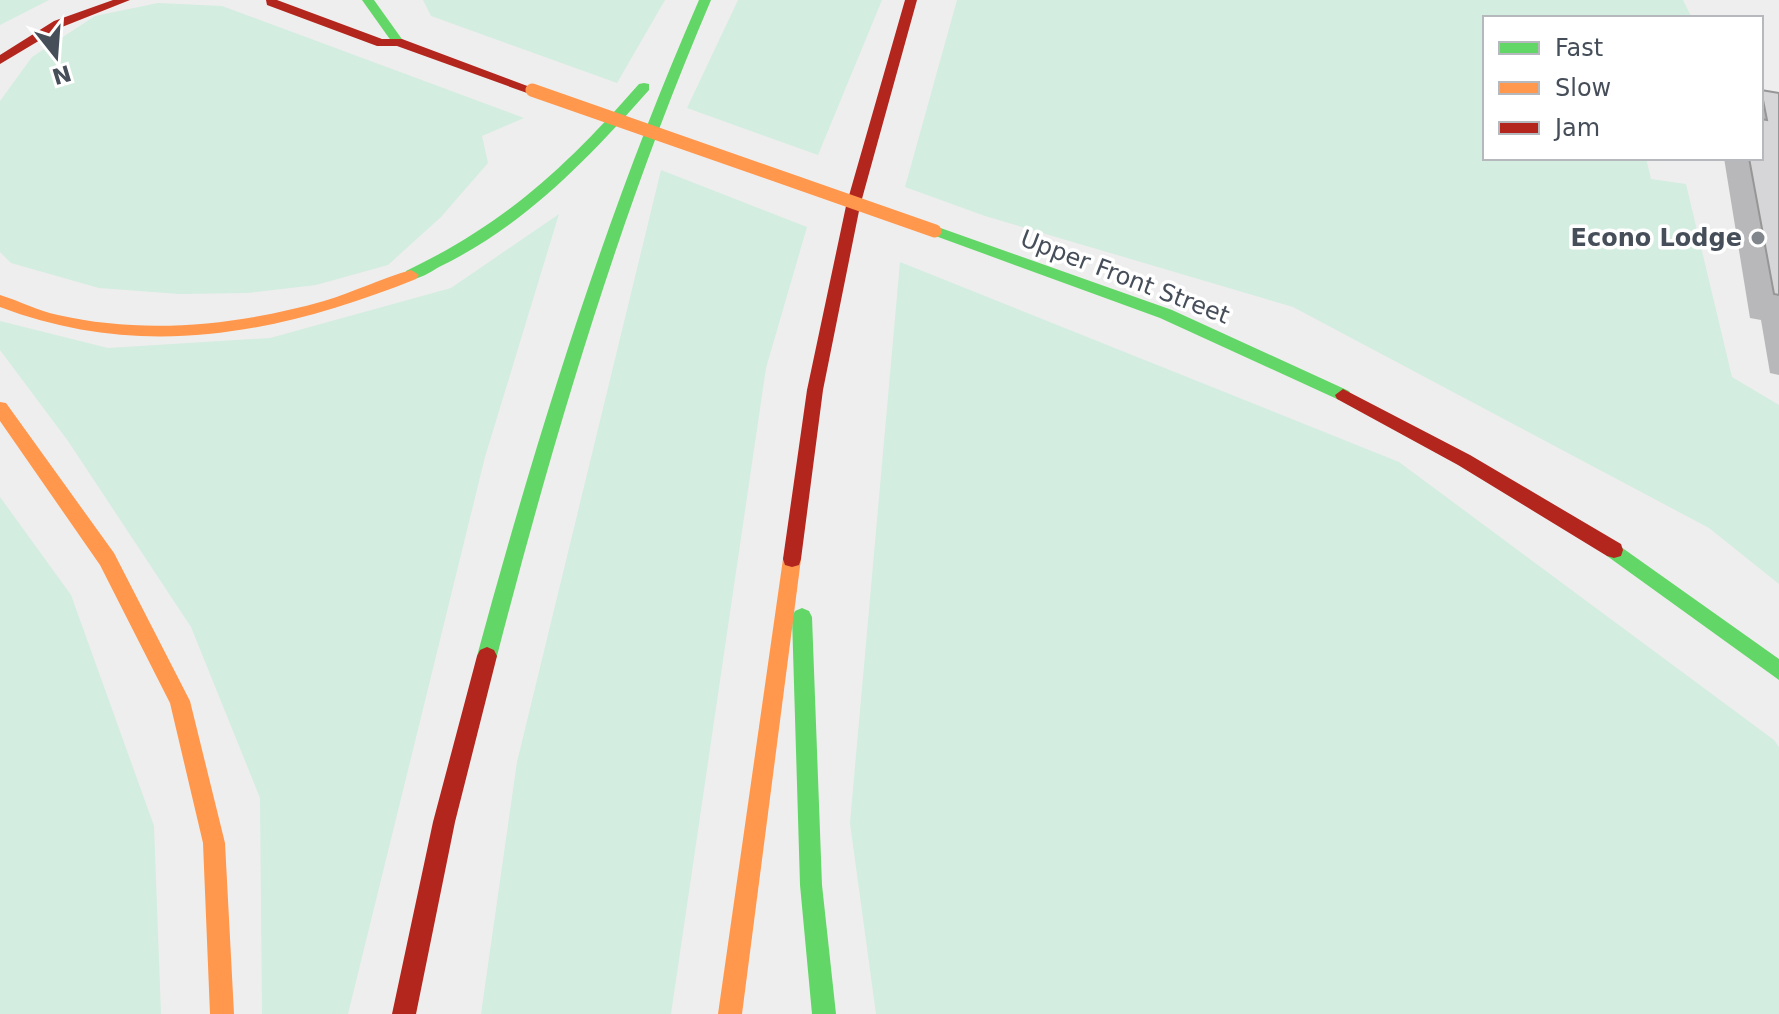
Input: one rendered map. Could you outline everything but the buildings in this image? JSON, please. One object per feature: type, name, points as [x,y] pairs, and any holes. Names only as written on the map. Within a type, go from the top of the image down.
[{"type":"main road","points":[[0,60],[58,24],[124,0]]},
{"type":"main road","name":"Upper Front Street","points":[[264,1],[303,0]]},
{"type":"main road","points":[[368,0],[379,20],[398,42]]},
{"type":"main road","points":[[404,1014],[444,822],[538,459],[656,108],[705,0]]},
{"type":"main road","points":[[730,1014],[797,505],[849,220],[911,0]]},
{"type":"main road","name":"Upper Front Street","points":[[264,1],[381,43],[398,42],[1166,314],[1355,401],[1476,467],[1635,563],[1779,671]]},
{"type":"main road","points":[[0,301],[47,317],[98,326],[155,330],[212,327],[274,319],[407,278],[479,242],[539,199],[597,140],[688,37]]},
{"type":"main road","points":[[0,408],[107,559],[180,701],[214,843],[222,1014]]},
{"type":"main road","points":[[797,505],[810,783],[811,885],[824,1014]]},
{"type":"green space","points":[[0,0],[49,0],[0,25]]},
{"type":"green space","points":[[423,0],[665,0],[617,83],[431,16]]},
{"type":"green space","points":[[738,0],[882,0],[818,155],[687,108]]},
{"type":"green space","points":[[957,0],[1683,0],[1691,16],[1483,16],[1483,160],[1646,160],[1651,179],[1686,184],[1732,377],[1779,405],[1779,584],[1709,528],[1293,307],[985,216],[905,187]]},
{"type":"green space","points":[[158,3],[222,6],[524,118],[482,136],[488,163],[441,217],[388,265],[316,285],[248,293],[179,294],[99,288],[11,263],[0,252],[0,101],[32,57],[95,16]]},
{"type":"green space","points":[[661,170],[807,227],[766,368],[671,1014],[481,1014],[517,762]]},
{"type":"green space","points":[[559,214],[485,457],[348,1014],[262,1014],[260,798],[191,627],[68,441],[0,350],[0,321],[108,348],[270,338],[451,288]]},
{"type":"green space","points":[[900,262],[1399,462],[1774,740],[1779,747],[1779,1014],[876,1014],[850,823]]},
{"type":"green space","points":[[0,497],[71,595],[154,826],[161,1014],[0,1014]]},
{"type":"traffic: fast","points":[[368,0],[398,42]]},
{"type":"traffic: fast","points":[[487,656],[532,489],[582,323],[639,160],[705,0]]},
{"type":"traffic: fast","points":[[411,275],[481,238],[539,196],[591,146],[644,87]]},
{"type":"traffic: fast","points":[[935,231],[1166,314],[1343,395]]},
{"type":"traffic: fast","points":[[1614,550],[1779,671]]},
{"type":"traffic: fast","points":[[802,617],[811,885],[824,1014]]},
{"type":"traffic: slow","points":[[532,90],[935,231]]},
{"type":"traffic: slow","points":[[0,301],[51,319],[102,329],[146,332],[192,330],[283,317],[370,291],[411,275]]},
{"type":"traffic: slow","points":[[0,408],[107,559],[180,701],[214,843],[222,1014]]},
{"type":"traffic: slow","points":[[730,1014],[792,559]]},
{"type":"traffic: jam","points":[[0,60],[58,24],[124,0]]},
{"type":"traffic: jam","points":[[792,559],[815,390],[853,206],[911,0]]},
{"type":"traffic: jam","points":[[271,2],[381,43],[398,42],[532,90]]},
{"type":"traffic: jam","points":[[1343,395],[1464,460],[1614,550]]},
{"type":"traffic: jam","points":[[404,1014],[444,822],[487,656]]},
{"type":"place","name":"Econo Lodge","points":[[1758,238]]}]
